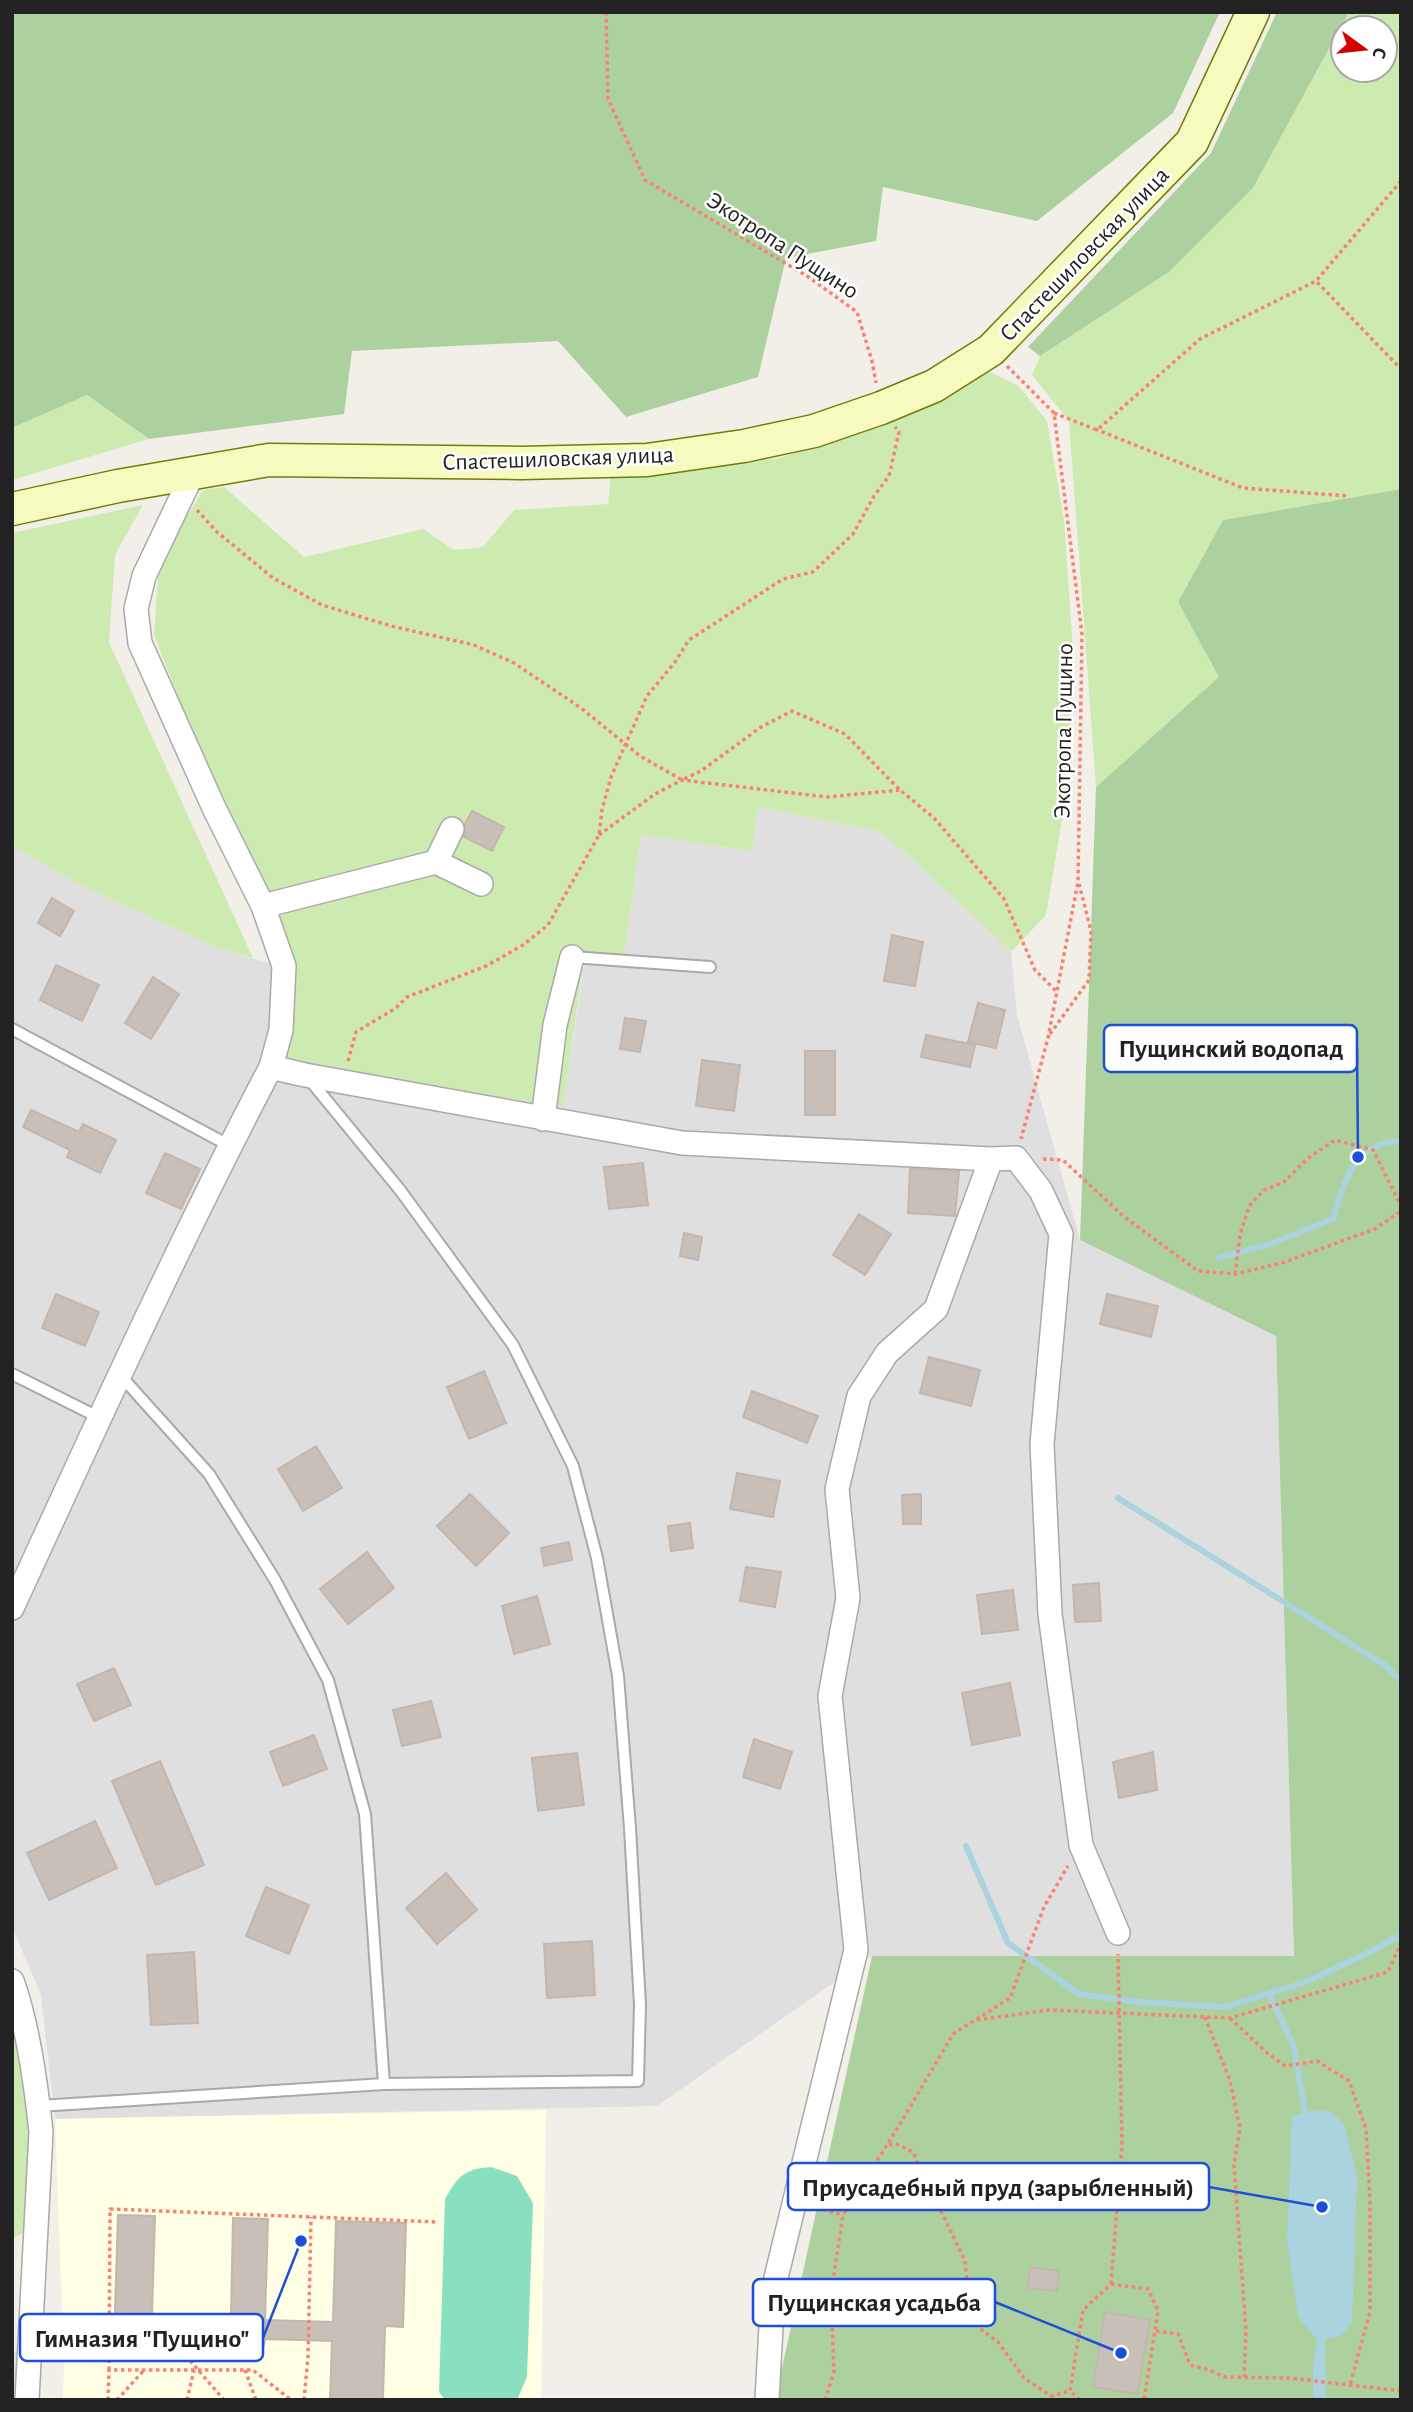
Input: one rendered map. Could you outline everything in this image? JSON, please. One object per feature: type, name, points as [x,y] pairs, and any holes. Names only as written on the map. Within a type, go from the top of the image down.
[{"type":"street","name":"Спастешиловская улица","points":[[12,509],[270,460],[520,463],[647,460],[744,446],[803,433],[881,408],[934,386],[991,350],[1192,142],[1253,12]]},
{"type":"street","points":[[12,1608],[120,1375],[271,1067],[281,1030],[284,967],[263,906],[214,807],[140,643],[136,609],[144,576],[193,473]]},
{"type":"street","points":[[436,862],[452,829]]},
{"type":"street","points":[[263,906],[436,862],[481,884]]},
{"type":"street","points":[[543,1119],[555,1025],[572,957]]},
{"type":"street","points":[[271,1067],[682,1143],[991,1160],[1016,1158],[1041,1191],[1061,1234],[1042,1444],[1049,1614],[1081,1845],[1118,1933]]},
{"type":"street","points":[[767,2400],[773,2290],[856,1951],[830,1696],[848,1598],[837,1489],[859,1396],[887,1353],[936,1309],[991,1160]]},
{"type":"street","points":[[12,1981],[19,2000],[39,2106],[41,2132],[27,2400]]},
{"type":"lane","points":[[572,957],[710,967]]},
{"type":"lane","points":[[12,1029],[230,1146]]},
{"type":"lane","points":[[39,2106],[384,2084],[638,2081],[640,2005],[618,1676],[597,1558],[573,1466],[513,1346],[400,1190],[305,1075]]},
{"type":"lane","points":[[12,1374],[100,1418]]},
{"type":"lane","points":[[120,1375],[209,1474],[275,1580],[328,1680],[365,1814],[384,2084]]},
{"type":"path","name":"Экотропа Пущино","points":[[336,1080],[350,1059],[356,1032],[396,1008],[407,997],[486,966],[523,945],[548,925],[599,835],[602,810],[611,777],[647,696],[676,662],[689,640],[783,579],[813,572],[853,534],[874,496],[889,476],[899,432],[881,408],[872,361],[857,312],[807,276],[645,180],[608,99],[606,12]]},
{"type":"path","points":[[1097,430],[1200,339],[1316,281],[1401,181]]},
{"type":"path","points":[[1316,281],[1401,369]]},
{"type":"path","points":[[991,350],[1054,413],[1243,488],[1348,496]]},
{"type":"path","name":"Экотропа Пущино","points":[[1016,1158],[1048,1038],[1079,882],[1082,634],[1054,413]]},
{"type":"path","points":[[193,473],[197,512],[273,578],[322,605],[391,626],[474,645],[514,663],[581,708],[624,744],[682,780],[827,797],[900,790]]},
{"type":"path","points":[[599,835],[655,794],[701,771],[761,727],[792,711],[845,734],[900,790],[934,818],[1004,899],[1035,970],[1056,991]]},
{"type":"path","name":"Экотропа Пущино","points":[[1048,1038],[1089,980],[1091,931],[1079,882]]},
{"type":"path","points":[[1235,1274],[1240,1235],[1249,1206],[1264,1190],[1284,1182],[1307,1159],[1335,1140],[1373,1150],[1401,1206]]},
{"type":"path","points":[[1016,1158],[1063,1160],[1123,1216],[1198,1271],[1235,1274],[1282,1263],[1375,1229],[1401,1211]]},
{"type":"path","points":[[825,2400],[834,2372],[831,2295],[843,2215],[953,2034],[1010,1998],[1044,1908],[1081,1845]]},
{"type":"path","points":[[1069,2392],[1083,2309],[1111,2284],[1122,2145],[1118,1933]]},
{"type":"path","points":[[975,2020],[1049,2011],[1230,2018],[1388,1972],[1400,1945]]},
{"type":"path","points":[[1205,2017],[1230,2081],[1240,2128],[1234,2165],[1246,2331],[1244,2377]]},
{"type":"path","points":[[1230,2018],[1285,2066],[1317,2061],[1349,2081],[1366,2129],[1370,2200],[1370,2312],[1350,2385]]},
{"type":"path","points":[[886,2147],[896,2144],[914,2152],[933,2199],[965,2261],[970,2302],[982,2330],[998,2342],[1017,2370],[1033,2384],[1051,2396],[1069,2392],[1080,2400]]},
{"type":"path","points":[[817,2208],[843,2215]]},
{"type":"path","points":[[108,2400],[110,2209],[438,2222]]},
{"type":"path","points":[[304,2400],[308,2357],[311,2217]]},
{"type":"path","points":[[1111,2284],[1148,2290],[1158,2311],[1144,2400]]},
{"type":"path","points":[[1156,2331],[1178,2334],[1190,2365],[1225,2377],[1290,2378],[1401,2391]]},
{"type":"path","points":[[181,2350],[224,2400]]},
{"type":"path","points":[[109,2370],[253,2370],[290,2400]]},
{"type":"path","points":[[117,2400],[144,2370]]},
{"type":"path","points":[[187,2400],[196,2370]]},
{"type":"path","points":[[246,2370],[256,2400]]},
{"type":"shaded area","points":[[758,807],[878,831],[908,855],[1011,952],[1017,1015],[1080,1240],[1276,1335],[1294,1957],[872,1956],[657,2106],[55,2119],[41,1995],[12,1927],[12,846],[82,886],[219,949],[283,967],[563,1107],[586,953],[624,956],[641,835],[752,851]]},
{"type":"shaded area","points":[[546,2110],[541,2400],[63,2400],[55,2119]]},
{"type":"shaded area","points":[[12,2351],[22,2356],[17,2400],[12,2400]]},
{"type":"green space","points":[[12,12],[1220,12],[1173,113],[1037,221],[883,187],[876,241],[786,258],[758,377],[626,417],[558,341],[352,351],[344,414],[149,439],[87,395],[12,428]]},
{"type":"green space","points":[[1277,12],[1349,12],[1329,14],[1329,49],[1253,188],[1169,272],[1040,356],[1028,347],[1211,153]]},
{"type":"green space","points":[[1401,12],[1401,489],[1223,520],[1178,602],[1220,677],[1096,787],[1069,421],[1032,375],[1040,356],[1169,272],[1253,188],[1329,49],[1329,84],[1399,84],[1399,14],[1348,14]]},
{"type":"green space","points":[[986,370],[1019,386],[1047,421],[1064,520],[1074,665],[1066,795],[1046,915],[1011,952],[908,855],[878,831],[758,807],[752,851],[641,835],[624,956],[585,954],[563,1107],[275,1061],[283,966],[154,635],[159,562],[203,490],[224,487],[304,557],[423,529],[454,550],[483,547],[514,510],[608,504],[611,474],[776,459],[878,428]]},
{"type":"green space","points":[[87,395],[149,439],[12,480],[12,428]]},
{"type":"green space","points":[[1401,489],[1401,2400],[775,2400],[872,1956],[1294,1956],[1276,1336],[1080,1240],[1096,787],[1219,677],[1178,602],[1223,520]]},
{"type":"green space","points":[[143,505],[115,555],[109,642],[253,958],[219,949],[82,886],[12,846],[12,533]]},
{"type":"green space","points":[[12,2011],[32,2128],[30,2229],[12,2239]]},
{"type":"green space","points":[[491,2167],[517,2176],[533,2203],[527,2377],[517,2400],[445,2400],[439,2392],[445,2199],[463,2175]]},
{"type":"water","points":[[1315,2110],[1331,2112],[1344,2124],[1357,2175],[1352,2322],[1342,2335],[1325,2339],[1326,2400],[1313,2400],[1313,2367],[1317,2340],[1298,2317],[1287,2240],[1292,2116]]},
{"type":"building","points":[[472,811],[504,827],[492,851],[464,837],[465,824]]},
{"type":"building","points":[[52,898],[74,911],[60,936],[38,923]]},
{"type":"building","points":[[892,935],[923,942],[915,986],[884,981]]},
{"type":"building","points":[[56,965],[99,985],[82,1021],[40,1000]]},
{"type":"building","points":[[153,977],[179,994],[151,1039],[125,1023]]},
{"type":"building","points":[[978,1003],[1005,1010],[996,1048],[968,1042]]},
{"type":"building","points":[[625,1018],[646,1021],[640,1052],[620,1049]]},
{"type":"building","points":[[926,1035],[975,1045],[970,1067],[921,1057]]},
{"type":"building","points":[[805,1051],[835,1051],[835,1115],[805,1115]]},
{"type":"building","points":[[702,1060],[740,1065],[734,1111],[696,1106]]},
{"type":"building","points":[[31,1110],[79,1132],[83,1124],[116,1140],[100,1173],[67,1157],[70,1150],[23,1127]]},
{"type":"building","points":[[165,1153],[200,1169],[181,1209],[146,1193]]},
{"type":"building","points":[[643,1163],[648,1205],[609,1209],[604,1167]]},
{"type":"building","points":[[910,1169],[959,1171],[955,1216],[908,1213]]},
{"type":"building","points":[[859,1214],[891,1234],[865,1275],[833,1255]]},
{"type":"building","points":[[684,1233],[702,1237],[698,1260],[680,1256]]},
{"type":"building","points":[[56,1294],[99,1312],[85,1346],[42,1328]]},
{"type":"building","points":[[1107,1294],[1158,1306],[1151,1337],[1100,1324]]},
{"type":"building","points":[[929,1357],[980,1370],[971,1406],[920,1393]]},
{"type":"building","points":[[484,1371],[506,1423],[469,1439],[447,1387]]},
{"type":"building","points":[[752,1391],[818,1416],[807,1443],[743,1417]]},
{"type":"building","points":[[316,1446],[342,1488],[303,1511],[278,1469]]},
{"type":"building","points":[[737,1473],[780,1481],[773,1517],[730,1509]]},
{"type":"building","points":[[470,1494],[509,1533],[476,1566],[437,1526]]},
{"type":"building","points":[[921,1494],[921,1524],[903,1524],[902,1495]]},
{"type":"building","points":[[690,1523],[693,1548],[671,1551],[668,1526]]},
{"type":"building","points":[[569,1542],[572,1560],[544,1566],[541,1548]]},
{"type":"building","points":[[367,1552],[394,1588],[348,1624],[320,1589]]},
{"type":"building","points":[[746,1567],[781,1572],[775,1607],[740,1601]]},
{"type":"building","points":[[1099,1583],[1101,1621],[1075,1622],[1073,1585]]},
{"type":"building","points":[[1013,1590],[1018,1630],[982,1634],[977,1595]]},
{"type":"building","points":[[537,1596],[550,1644],[514,1654],[502,1606]]},
{"type":"building","points":[[114,1668],[131,1705],[94,1721],[77,1684]]},
{"type":"building","points":[[1010,1683],[1020,1735],[972,1745],[962,1693]]},
{"type":"building","points":[[431,1701],[441,1737],[402,1746],[393,1710]]},
{"type":"building","points":[[314,1735],[327,1769],[283,1786],[270,1752]]},
{"type":"building","points":[[754,1739],[792,1752],[780,1789],[743,1777]]},
{"type":"building","points":[[1153,1752],[1157,1790],[1119,1798],[1113,1762]]},
{"type":"building","points":[[577,1753],[584,1805],[538,1811],[532,1758]]},
{"type":"building","points":[[160,1761],[204,1865],[156,1885],[112,1781]]},
{"type":"building","points":[[95,1821],[117,1868],[49,1900],[27,1853]]},
{"type":"building","points":[[446,1873],[477,1910],[437,1944],[406,1908]]},
{"type":"building","points":[[266,1887],[309,1905],[289,1954],[246,1936]]},
{"type":"building","points":[[592,1941],[595,1995],[547,1998],[544,1944]]},
{"type":"building","points":[[194,1952],[198,2023],[151,2025],[147,1955]]},
{"type":"building","points":[[118,2215],[155,2216],[152,2314],[231,2316],[233,2218],[268,2219],[265,2320],[333,2322],[336,2221],[406,2223],[403,2327],[385,2326],[383,2400],[330,2400],[332,2341],[265,2339],[264,2345],[114,2341]]},
{"type":"building","points":[[1030,2267],[1059,2271],[1057,2291],[1027,2288]]},
{"type":"building","points":[[1105,2312],[1150,2320],[1137,2394],[1093,2387]]},
{"type":"waterway","points":[[1219,1258],[1273,1243],[1333,1219],[1347,1178],[1362,1156],[1373,1148],[1401,1141]]},
{"type":"waterway","points":[[1118,1498],[1386,1666],[1401,1681]]},
{"type":"waterway","points":[[966,1846],[1008,1943],[1079,1994],[1138,2002],[1225,2007],[1306,1982],[1401,1935]]},
{"type":"waterway","points":[[1269,1993],[1294,2047],[1305,2113]]},
{"type":"place","name":"Пущинский водопад","points":[[1358,1157]]},
{"type":"place","name":"Приусадебный пруд (зарыбленный)","points":[[1322,2207]]},
{"type":"place","name":"Гимназия \"Пущино\"","points":[[301,2241]]},
{"type":"place","name":"Пущинская усадьба","points":[[1121,2353]]}]
